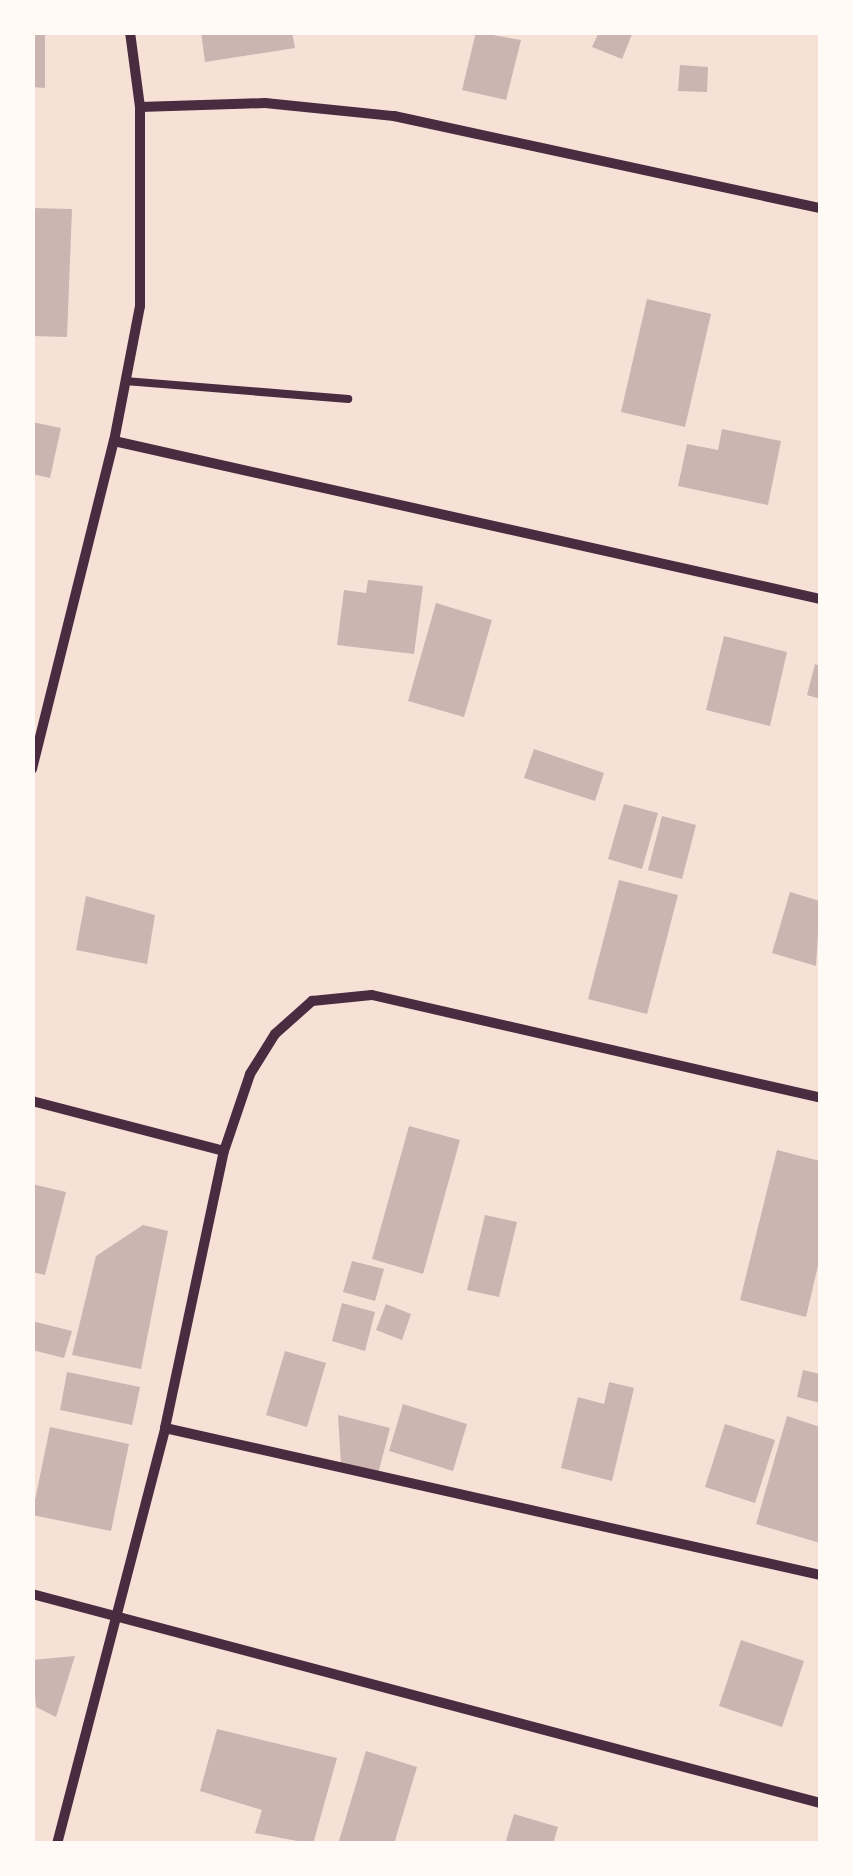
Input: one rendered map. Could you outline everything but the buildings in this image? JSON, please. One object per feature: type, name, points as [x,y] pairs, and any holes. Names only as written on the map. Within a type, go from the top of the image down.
[{"type":"street","points":[[32,769],[114,442],[140,306],[140,106],[130,32]]},
{"type":"street","points":[[140,106],[265,103],[394,116],[820,208]]},
{"type":"street","points":[[114,442],[820,599]]},
{"type":"street","points":[[57,1844],[165,1428],[224,1151],[250,1074],[275,1034],[312,1001],[372,995],[820,1098]]},
{"type":"street","points":[[32,1101],[224,1151]]},
{"type":"street","points":[[165,1428],[820,1575]]},
{"type":"street","points":[[32,1594],[820,1804]]},
{"type":"lane","points":[[125,381],[172,390],[348,399]]}]
